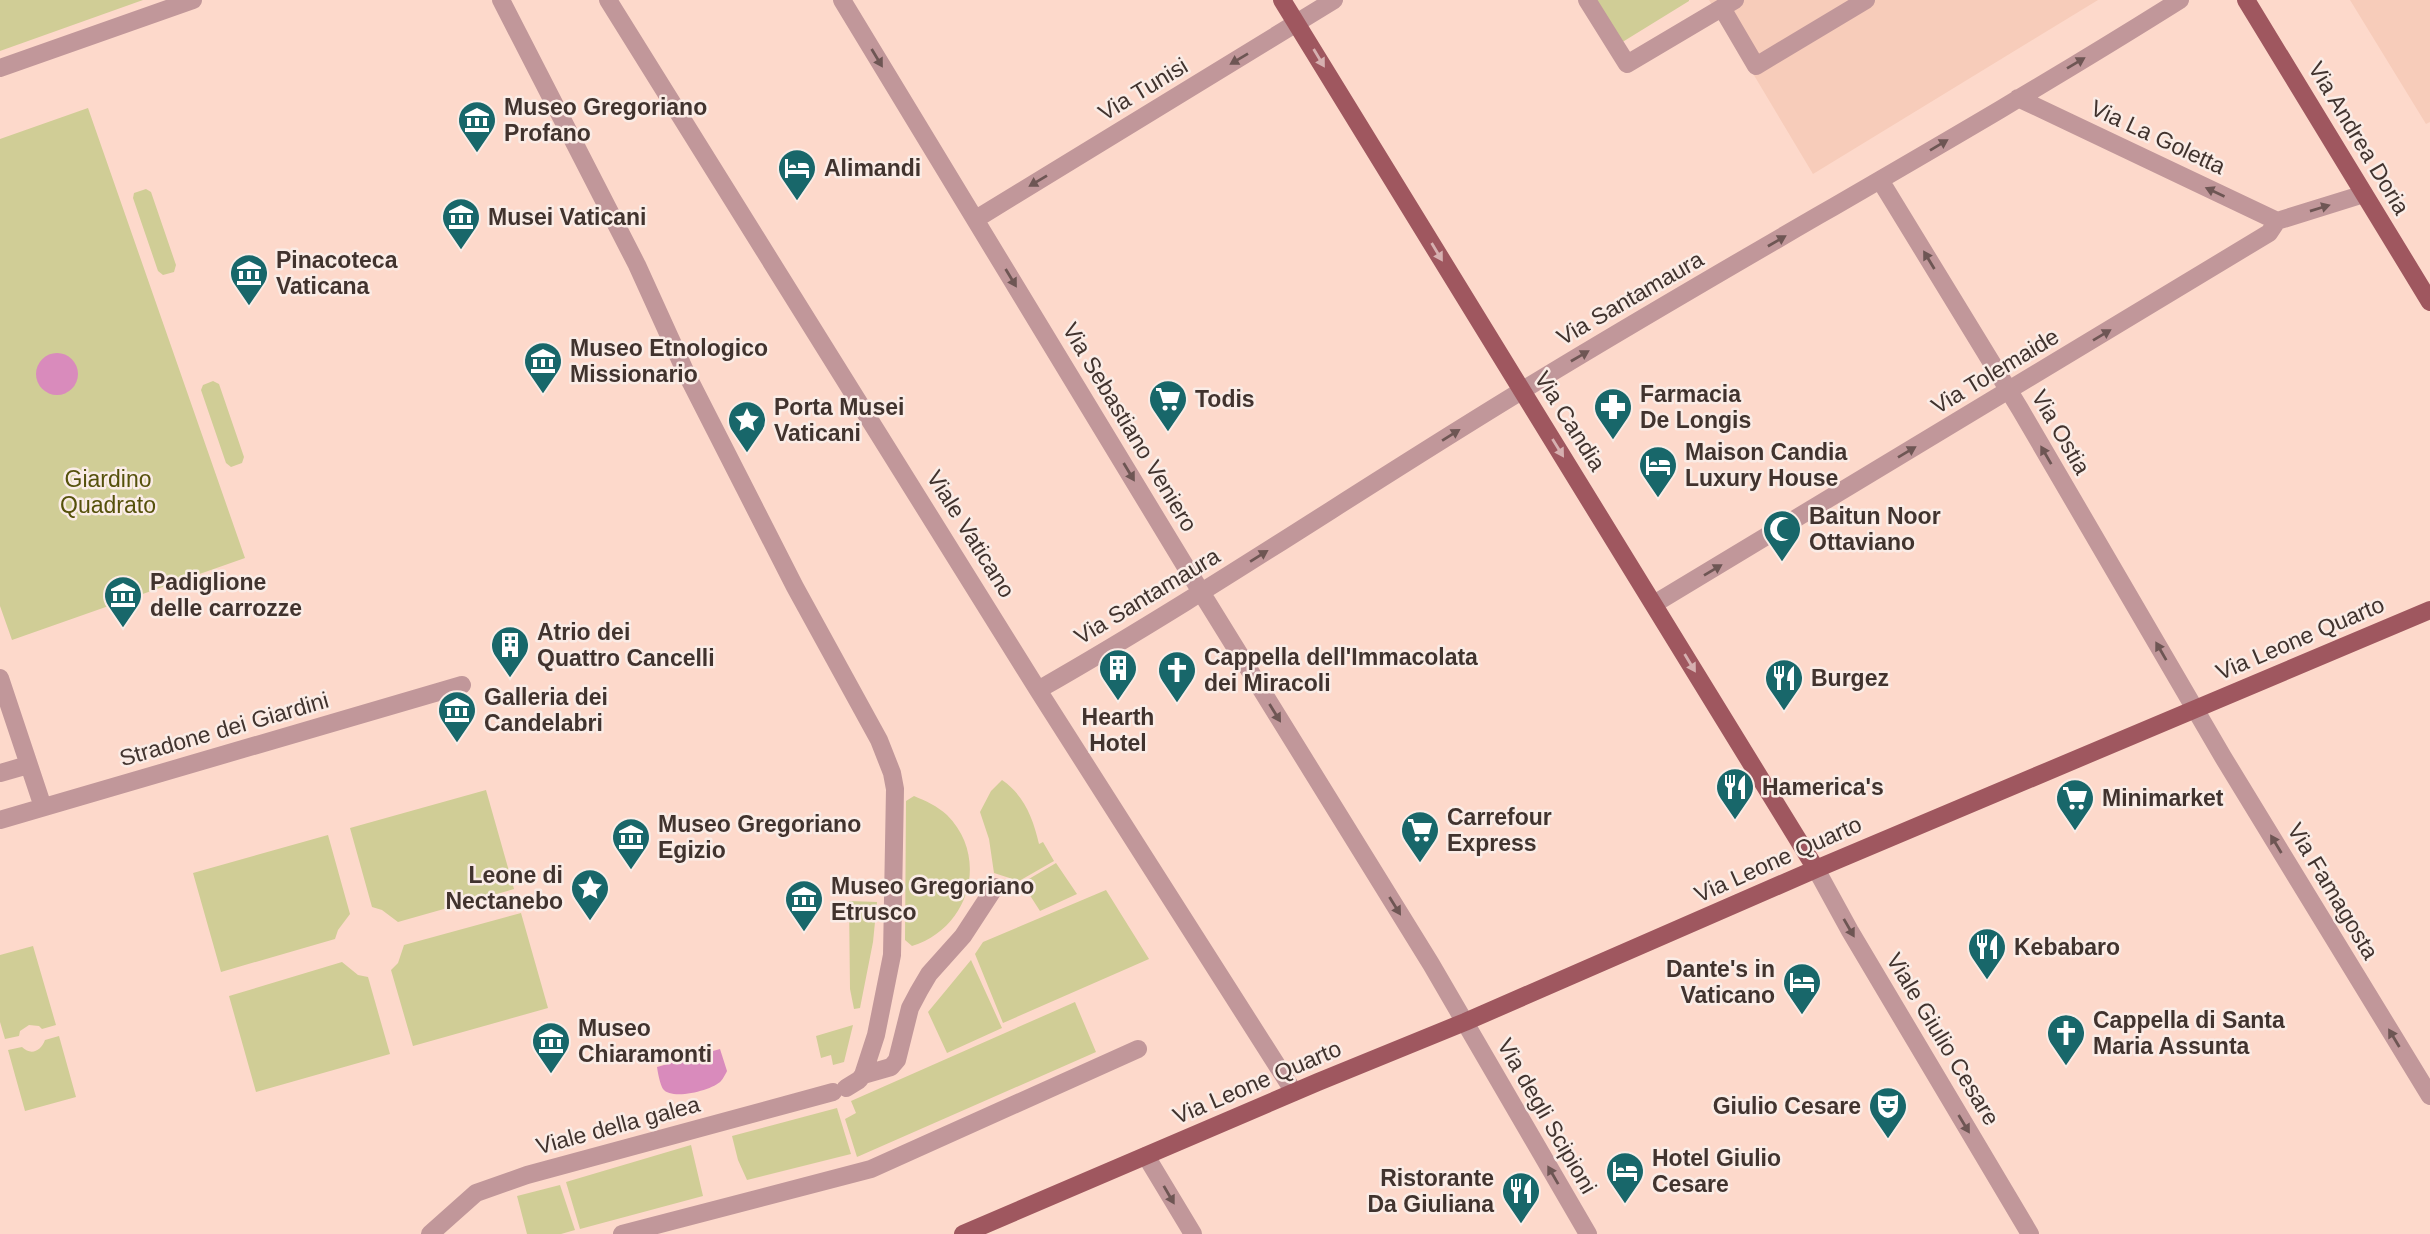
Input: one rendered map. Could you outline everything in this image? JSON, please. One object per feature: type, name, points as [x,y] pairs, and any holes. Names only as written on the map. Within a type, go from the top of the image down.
[{"type":"main road","name":"Via Candia","points":[[1282,0],[1816,869]]},
{"type":"main road","name":"Via Andrea Doria","points":[[2246,0],[2430,302]]},
{"type":"main road","name":"Via Leone Quarto","points":[[963,1234],[2430,610]]},
{"type":"street","points":[[0,68],[193,0]]},
{"type":"street","points":[[501,0],[637,265],[686,373],[795,587],[886,757],[895,789],[892,955],[876,1035],[863,1075]]},
{"type":"street","name":"Viale Vaticano","points":[[608,0],[1038,690],[1294,1092]]},
{"type":"street","name":"Via Sebastiano Veniero","points":[[842,0],[1465,1022]]},
{"type":"street","name":"Via Tunisi","points":[[976,219],[1334,0]]},
{"type":"street","points":[[1587,0],[1627,64],[1717,6],[1756,66],[1866,0]]},
{"type":"street","name":"Via Santamaura","points":[[1038,690],[1201,592],[1522,390],[2180,0]]},
{"type":"street","name":"Via La Goletta","points":[[2018,98],[2277,221]]},
{"type":"street","name":"Via Ostia","points":[[1880,180],[2196,710]]},
{"type":"street","name":"Via Tolemaide","points":[[1654,604],[2269,233],[2277,221],[2364,194]]},
{"type":"street","points":[[0,678],[43,807]]},
{"type":"street","name":"Stradone dei Giardini","points":[[0,820],[462,685]]},
{"type":"street","name":"Via Famagosta","points":[[2196,710],[2430,1096]]},
{"type":"street","points":[[0,773],[28,765]]},
{"type":"street","name":"Viale Giulio Cesare","points":[[1816,869],[2030,1234]]},
{"type":"street","points":[[863,1075],[891,1067],[897,1060],[910,1008],[919,991],[929,974],[963,936],[995,887]]},
{"type":"street","name":"Via degli Scipioni","points":[[1465,1022],[1588,1234]]},
{"type":"street","points":[[622,1234],[871,1169],[1139,1049]]},
{"type":"street","name":"Viale della galea","points":[[430,1234],[477,1193],[527,1175],[840,1090],[863,1075]]},
{"type":"street","points":[[1146,1156],[1193,1234]]},
{"type":"shaded area","points":[[1709,0],[2098,0],[1813,174]]},
{"type":"shaded area","points":[[2350,0],[2430,0],[2430,122],[2426,124]]},
{"type":"shaded area","points":[[57,353],[72,359],[78,374],[72,389],[57,395],[42,389],[36,374],[42,359]]},
{"type":"shaded area","points":[[720,1049],[727,1071],[717,1084],[702,1091],[683,1094],[663,1089],[657,1067]]},
{"type":"green space","points":[[0,0],[143,0],[0,51]]},
{"type":"green space","points":[[1587,0],[1689,0],[1689,1],[1616,46]]},
{"type":"green space","name":"Giardino Quadrato","points":[[88,108],[245,558],[12,640],[0,606],[0,139]]},
{"type":"green space","points":[[146,189],[151,192],[176,265],[174,272],[163,275],[158,271],[133,198],[134,193]]},
{"type":"green space","points":[[213,381],[219,384],[244,457],[242,463],[231,467],[226,463],[201,390],[203,385]]},
{"type":"green space","points":[[1002,780],[1022,800],[1034,825],[1039,844],[1043,842],[1054,861],[1019,881],[994,873],[989,839],[980,812],[991,791]]},
{"type":"green space","points":[[486,790],[514,889],[398,922],[382,910],[372,907],[350,828]]},
{"type":"green space","points":[[914,796],[947,815],[960,832],[968,851],[970,871],[967,890],[948,924],[932,937],[912,946],[905,940],[906,801]]},
{"type":"green space","points":[[328,835],[350,914],[335,939],[221,972],[193,873]]},
{"type":"green space","points":[[1056,863],[1077,894],[1040,911],[1022,883]]},
{"type":"green space","points":[[1106,890],[1149,959],[1003,1023],[975,954],[983,942]]},
{"type":"green space","points":[[849,901],[877,902],[873,942],[860,1008],[854,1009],[850,989]]},
{"type":"green space","points":[[521,913],[548,1008],[413,1046],[391,970],[398,963],[404,945]]},
{"type":"green space","points":[[33,946],[56,1025],[42,1029],[29,1025],[20,1031],[19,1036],[5,1039],[0,1022],[0,955]]},
{"type":"green space","points":[[971,960],[1002,1028],[947,1053],[928,1012]]},
{"type":"green space","points":[[342,962],[358,975],[368,977],[390,1054],[256,1092],[229,996]]},
{"type":"green space","points":[[1075,1002],[1096,1052],[857,1157],[845,1119],[856,1113],[851,1101]]},
{"type":"green space","points":[[853,1025],[844,1062],[833,1065],[831,1055],[821,1058],[816,1036]]},
{"type":"green space","points":[[59,1036],[76,1097],[25,1111],[8,1050],[22,1047],[35,1051],[45,1040]]},
{"type":"green space","points":[[837,1108],[851,1154],[747,1180],[732,1136]]},
{"type":"green space","points":[[691,1145],[703,1196],[580,1229],[566,1182]]},
{"type":"green space","points":[[560,1185],[575,1230],[561,1234],[527,1234],[517,1196]]},
{"type":"place","name":"Museo Gregoriano Profano","points":[[477,154]]},
{"type":"place","name":"Alimandi","points":[[797,202]]},
{"type":"place","name":"Musei Vaticani","points":[[461,251]]},
{"type":"place","name":"Pinacoteca Vaticana","points":[[249,307]]},
{"type":"place","name":"Museo Etnologico Missionario","points":[[543,395]]},
{"type":"place","name":"Todis","points":[[1168,433]]},
{"type":"place","name":"Farmacia De Longis","points":[[1613,441]]},
{"type":"place","name":"Porta Musei Vaticani","points":[[747,454]]},
{"type":"place","name":"Maison Candia Luxury House","points":[[1658,499]]},
{"type":"place","name":"Baitun Noor Ottaviano","points":[[1782,563]]},
{"type":"place","name":"Padiglione delle carrozze","points":[[123,629]]},
{"type":"place","name":"Atrio dei Quattro Cancelli","points":[[510,679]]},
{"type":"place","name":"Hearth Hotel","points":[[1118,702]]},
{"type":"place","name":"Cappella dell'Immacolata dei Miracoli","points":[[1177,704]]},
{"type":"place","name":"Burgez","points":[[1784,712]]},
{"type":"place","name":"Galleria dei Candelabri","points":[[457,744]]},
{"type":"place","name":"Hamerica's","points":[[1735,821]]},
{"type":"place","name":"Minimarket","points":[[2075,832]]},
{"type":"place","name":"Carrefour Express","points":[[1420,864]]},
{"type":"place","name":"Museo Gregoriano Egizio","points":[[631,871]]},
{"type":"place","name":"Leone di Nectanebo","points":[[590,922]]},
{"type":"place","name":"Museo Gregoriano Etrusco","points":[[804,933]]},
{"type":"place","name":"Kebabaro","points":[[1987,981]]},
{"type":"place","name":"Dante's in Vaticano","points":[[1802,1016]]},
{"type":"place","name":"Cappella di Santa Maria Assunta","points":[[2066,1067]]},
{"type":"place","name":"Museo Chiaramonti","points":[[551,1075]]},
{"type":"place","name":"Giulio Cesare","points":[[1888,1140]]},
{"type":"place","name":"Hotel Giulio Cesare","points":[[1625,1205]]},
{"type":"place","name":"Ristorante Da Giuliana","points":[[1521,1225]]}]
